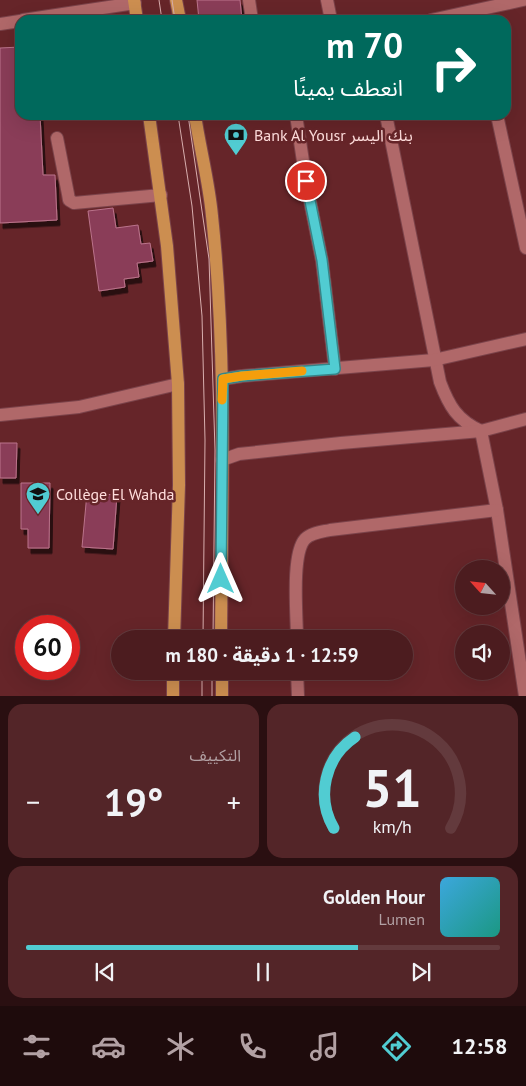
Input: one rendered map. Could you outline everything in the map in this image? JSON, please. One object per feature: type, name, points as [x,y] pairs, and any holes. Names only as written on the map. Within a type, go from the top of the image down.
[{"type":"main road","points":[[176,0],[179,15]]},
{"type":"main road","points":[[135,1],[136,15]]},
{"type":"main road","points":[[151,120],[167,246],[178,384],[179,486],[174,630]]},
{"type":"main road","points":[[196,120],[212,214],[223,379],[221,630]]},
{"type":"main road","points":[[173,696],[174,680]]},
{"type":"main road","points":[[222,680],[222,696]]},
{"type":"street","points":[[249,0],[251,15]]},
{"type":"street","points":[[327,0],[330,15]]},
{"type":"street","points":[[475,15],[524,0],[526,10]]},
{"type":"street","points":[[52,15],[135,1]]},
{"type":"street","points":[[0,24],[15,21]]},
{"type":"street","points":[[297,120],[306,181],[322,260],[335,369]]},
{"type":"street","points":[[387,120],[411,233],[434,360],[440,382],[451,407],[464,421],[481,430]]},
{"type":"street","points":[[498,120],[526,248]]},
{"type":"street","points":[[57,138],[69,200],[74,203],[161,195]]},
{"type":"street","points":[[223,379],[434,360],[526,339]]},
{"type":"street","points":[[0,415],[79,407],[178,384]]},
{"type":"street","points":[[222,460],[239,454],[481,430],[526,419]]},
{"type":"street","points":[[481,430],[497,510],[525,696]]},
{"type":"street","points":[[297,630],[297,562],[300,547],[308,536],[330,530],[497,510]]},
{"type":"street","points":[[297,680],[298,696]]},
{"type":"building","points":[[197,0],[240,0],[242,15],[198,15]]},
{"type":"building","points":[[15,47],[15,120],[40,120],[43,175],[55,175],[57,220],[0,223],[0,48]]},
{"type":"building","points":[[113,208],[116,228],[138,225],[141,244],[150,243],[153,261],[137,263],[139,277],[124,279],[125,287],[99,291],[88,211]]},
{"type":"building","points":[[0,443],[17,443],[16,478],[0,478]]},
{"type":"building","points":[[21,483],[50,483],[49,548],[28,548],[28,529],[21,529]]},
{"type":"building","points":[[87,493],[117,495],[113,549],[82,547]]},
{"type":"tram line","points":[[159,0],[161,15]]},
{"type":"tram line","points":[[172,0],[174,15]]},
{"type":"tram line","points":[[179,120],[192,206],[202,316],[205,440],[203,630]]},
{"type":"tram line","points":[[189,120],[209,259],[215,450],[213,630]]},
{"type":"tram line","points":[[202,680],[202,696]]},
{"type":"tram line","points":[[212,680],[212,696]]},
{"type":"slow traffic","points":[[222,400],[223,379],[302,371]]},
{"type":"place","name":"Bank Al Yousr بنك اليسر","points":[[236,156]]},
{"type":"place","name":"Collège El Wahda","points":[[38,515]]},
{"type":"route","points":[[221,579],[223,379],[335,369],[322,260],[306,181]]}]
